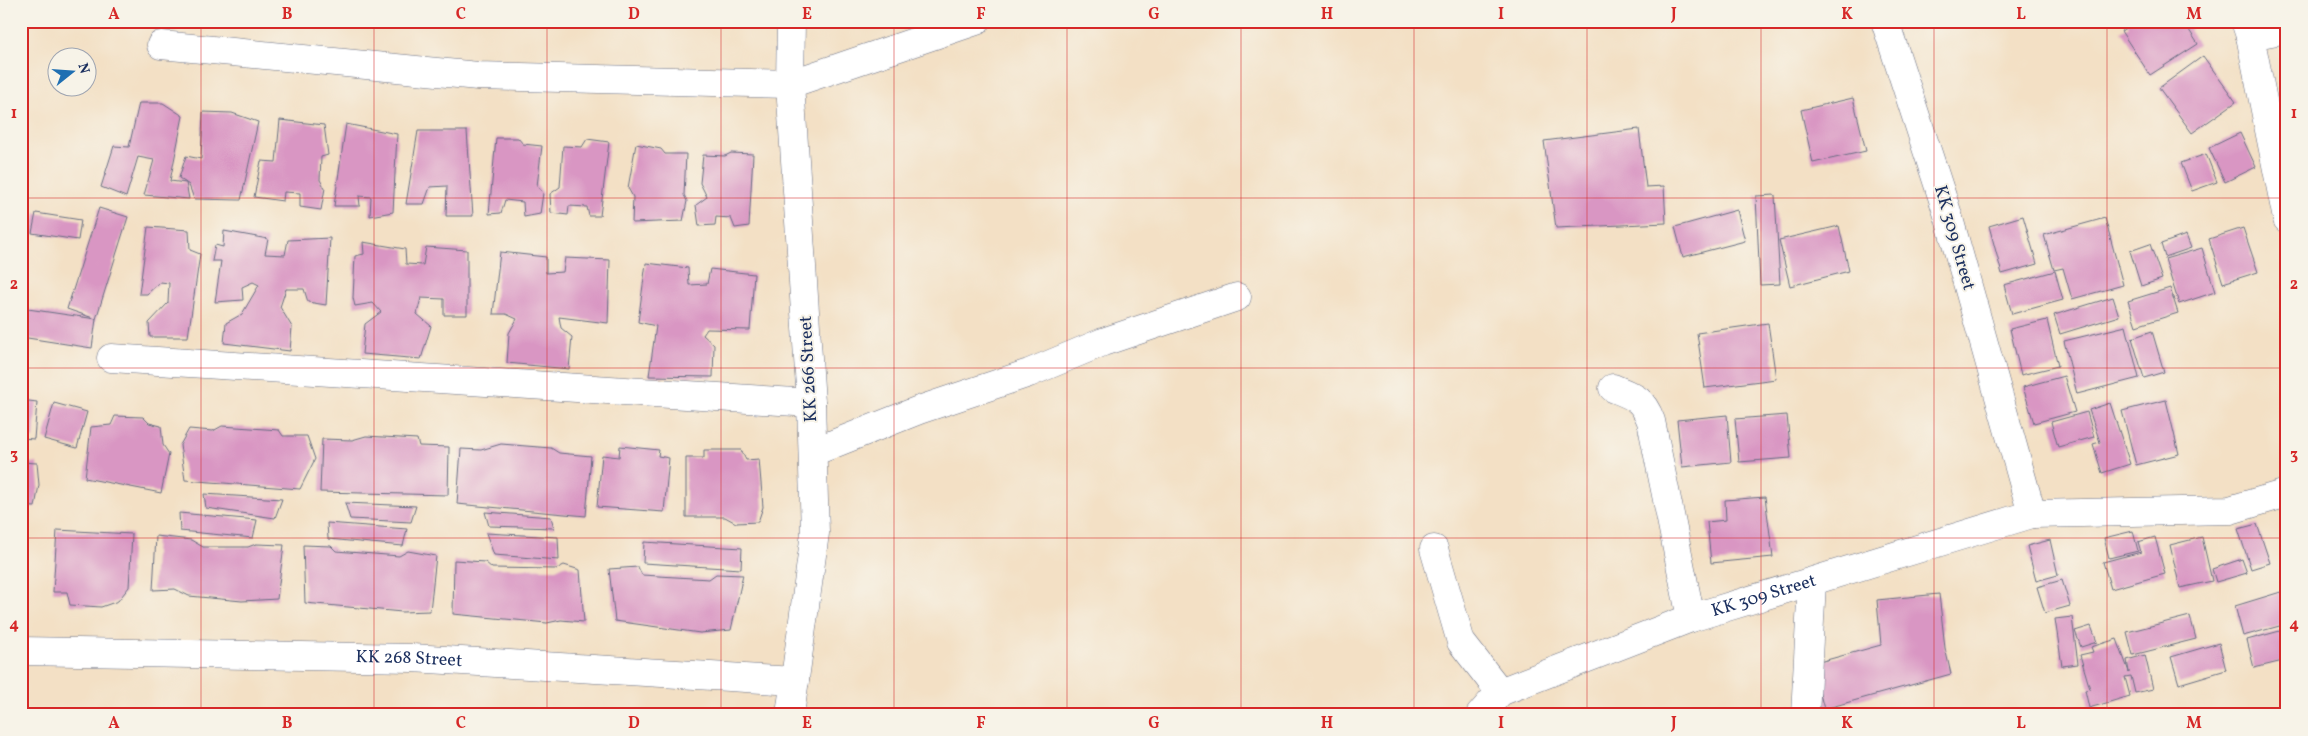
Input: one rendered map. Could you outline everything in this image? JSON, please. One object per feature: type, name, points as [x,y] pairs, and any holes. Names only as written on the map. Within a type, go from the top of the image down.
[{"type":"street","name":"KK 266 Street","points":[[790,715],[815,532],[812,402],[790,84],[791,21]]},
{"type":"street","points":[[161,45],[478,76],[790,84],[976,21]]},
{"type":"street","name":"KK 309 Street","points":[[1885,21],[1948,215],[2032,514]]},
{"type":"street","points":[[2287,29],[2247,29],[2287,219]]},
{"type":"street","points":[[813,452],[919,410],[1029,373],[1103,342],[1237,297]]},
{"type":"street","points":[[111,358],[812,402]]},
{"type":"street","points":[[1613,388],[1631,395],[1645,405],[1651,421],[1692,618]]},
{"type":"street","name":"KK 309 Street","points":[[1500,692],[1692,618],[2032,514],[2230,510],[2287,493]]},
{"type":"street","points":[[1434,549],[1461,642],[1500,692],[1480,715]]},
{"type":"street","points":[[1805,715],[1812,582]]},
{"type":"street","name":"KK 268 Street","points":[[21,651],[412,658],[795,681]]},
{"type":"building","points":[[866,21],[878,21],[867,26]]},
{"type":"building","points":[[2126,21],[2202,21],[2189,30],[2198,44],[2150,75],[2121,31],[2129,26]]},
{"type":"building","points":[[2203,56],[2236,102],[2192,133],[2159,88]]},
{"type":"building","points":[[1853,98],[1866,151],[1813,163],[1801,110]]},
{"type":"building","points":[[139,103],[163,103],[183,116],[170,181],[186,183],[189,199],[144,195],[154,160],[138,157],[126,197],[101,187],[114,146],[129,147]]},
{"type":"building","points":[[203,112],[232,113],[258,122],[241,200],[194,199],[189,185],[179,178],[186,156],[201,159]]},
{"type":"building","points":[[280,120],[324,125],[328,155],[321,157],[320,180],[325,188],[321,210],[300,207],[300,193],[284,192],[283,201],[254,197],[261,161],[276,162]]},
{"type":"building","points":[[346,124],[397,134],[393,212],[370,216],[371,197],[359,196],[360,206],[334,206]]},
{"type":"building","points":[[1639,129],[1646,187],[1664,186],[1666,223],[1556,228],[1544,141]]},
{"type":"building","points":[[418,131],[467,131],[473,216],[446,216],[447,186],[430,187],[424,204],[406,204]]},
{"type":"building","points":[[2240,133],[2256,167],[2225,182],[2209,148]]},
{"type":"building","points":[[496,138],[518,138],[523,144],[542,146],[537,186],[543,193],[540,214],[524,217],[523,202],[505,200],[501,213],[489,214]]},
{"type":"building","points":[[587,139],[609,142],[600,216],[589,216],[587,207],[569,206],[568,215],[551,213],[550,194],[560,187],[563,146],[582,147]]},
{"type":"building","points":[[636,144],[661,149],[665,154],[686,154],[684,195],[687,201],[683,221],[632,223],[633,197],[628,188]]},
{"type":"building","points":[[731,153],[753,154],[749,226],[735,228],[731,218],[716,217],[715,225],[699,226],[696,205],[707,197],[700,183],[703,155],[725,156]]},
{"type":"building","points":[[2206,154],[2217,182],[2192,191],[2181,163]]},
{"type":"building","points":[[1775,195],[1780,284],[1760,285],[1756,196]]},
{"type":"building","points":[[99,208],[128,217],[96,319],[67,309]]},
{"type":"building","points":[[1737,210],[1745,241],[1683,257],[1675,227]]},
{"type":"building","points":[[36,213],[81,220],[78,240],[32,233]]},
{"type":"building","points":[[2023,216],[2037,264],[2002,274],[1989,226]]},
{"type":"building","points":[[2105,218],[2123,285],[2072,299],[2063,268],[2054,270],[2044,235]]},
{"type":"building","points":[[1839,226],[1849,271],[1790,286],[1779,240]]},
{"type":"building","points":[[148,227],[189,230],[190,250],[200,254],[188,337],[150,337],[149,323],[168,303],[169,283],[160,282],[147,294],[139,294]]},
{"type":"building","points":[[2243,228],[2258,272],[2223,283],[2209,239]]},
{"type":"building","points":[[224,231],[268,239],[265,254],[285,255],[288,240],[330,238],[326,305],[308,302],[304,289],[286,289],[280,307],[292,327],[290,351],[224,343],[226,323],[242,314],[259,285],[253,282],[242,287],[243,300],[215,302],[221,261],[212,261],[215,245],[223,247]]},
{"type":"building","points":[[2186,235],[2191,248],[2165,257],[2161,244]]},
{"type":"building","points":[[363,242],[405,249],[406,264],[423,265],[426,247],[467,250],[467,315],[444,315],[444,299],[421,298],[417,314],[431,326],[421,359],[362,354],[365,324],[381,312],[373,303],[355,306],[353,298],[355,256],[364,254]]},
{"type":"building","points":[[2150,244],[2162,279],[2141,286],[2130,251]]},
{"type":"building","points":[[2202,248],[2215,292],[2179,304],[2165,259]]},
{"type":"building","points":[[500,252],[546,257],[546,273],[563,272],[565,258],[610,260],[608,323],[559,317],[561,328],[572,337],[569,369],[507,363],[509,333],[517,319],[506,314],[493,314]]},
{"type":"building","points":[[646,263],[688,268],[689,285],[707,284],[710,269],[754,274],[750,330],[707,329],[703,335],[714,345],[713,377],[649,376],[656,326],[638,322]]},
{"type":"building","points":[[2055,271],[2063,300],[2012,314],[2004,285]]},
{"type":"building","points":[[2170,288],[2178,313],[2136,326],[2128,301]]},
{"type":"building","points":[[2113,297],[2119,316],[2060,334],[2054,315]]},
{"type":"building","points":[[21,308],[96,319],[92,348],[21,337]]},
{"type":"building","points":[[2047,320],[2058,366],[2021,375],[2010,329]]},
{"type":"building","points":[[1768,323],[1776,379],[1705,388],[1697,333]]},
{"type":"building","points":[[2126,326],[2139,378],[2077,394],[2064,341]]},
{"type":"building","points":[[2152,331],[2164,372],[2144,378],[2132,338]]},
{"type":"building","points":[[2064,376],[2075,412],[2034,423],[2023,387]]},
{"type":"building","points":[[21,400],[37,402],[34,439],[21,438]]},
{"type":"building","points":[[2166,400],[2179,454],[2136,465],[2122,411]]},
{"type":"building","points":[[54,403],[87,412],[77,448],[44,439]]},
{"type":"building","points":[[2110,403],[2130,464],[2102,473],[2093,444],[2100,442],[2089,410]]},
{"type":"building","points":[[2087,412],[2094,437],[2058,447],[2051,422]]},
{"type":"building","points":[[1727,415],[1731,462],[1682,467],[1677,420]]},
{"type":"building","points":[[1787,415],[1791,458],[1739,462],[1735,419]]},
{"type":"building","points":[[115,416],[143,417],[149,423],[161,426],[163,445],[169,454],[161,493],[85,478],[91,427],[111,425]]},
{"type":"building","points":[[222,426],[279,430],[283,436],[307,436],[315,459],[300,489],[185,480],[180,445],[189,429],[213,431]]},
{"type":"building","points":[[366,436],[417,439],[419,446],[449,447],[448,495],[320,492],[322,439],[352,440]]},
{"type":"building","points":[[501,444],[551,448],[559,453],[591,456],[586,516],[457,504],[461,449],[481,450]]},
{"type":"building","points":[[620,446],[659,450],[658,456],[669,458],[664,512],[597,507],[602,455],[619,457]]},
{"type":"building","points":[[704,450],[741,450],[746,460],[759,459],[763,507],[758,522],[736,523],[725,517],[686,517],[686,458],[704,458]]},
{"type":"building","points":[[21,462],[37,463],[39,485],[35,507],[21,506]]},
{"type":"building","points":[[204,494],[282,499],[275,518],[206,508]]},
{"type":"building","points":[[1765,497],[1773,557],[1711,563],[1707,522],[1726,520],[1725,500]]},
{"type":"building","points":[[345,503],[416,506],[411,522],[350,519]]},
{"type":"building","points":[[485,512],[551,517],[554,528],[489,526]]},
{"type":"building","points":[[179,513],[257,520],[253,538],[180,531]]},
{"type":"building","points":[[327,523],[407,529],[403,546],[328,539]]},
{"type":"building","points":[[2257,524],[2270,563],[2251,569],[2238,529]]},
{"type":"building","points":[[57,530],[132,534],[129,587],[118,601],[101,607],[70,605],[67,592],[53,592]]},
{"type":"building","points":[[2133,531],[2138,551],[2109,558],[2104,538]]},
{"type":"building","points":[[486,533],[558,537],[559,560],[494,555]]},
{"type":"building","points":[[156,536],[191,540],[203,547],[248,547],[256,544],[284,545],[277,599],[242,601],[189,596],[175,589],[153,590]]},
{"type":"building","points":[[2155,537],[2165,574],[2111,589],[2103,562],[2141,552],[2138,542]]},
{"type":"building","points":[[2202,537],[2212,581],[2180,588],[2170,545]]},
{"type":"building","points":[[2050,540],[2058,575],[2036,581],[2027,546]]},
{"type":"building","points":[[644,542],[742,548],[741,569],[643,563]]},
{"type":"building","points":[[303,545],[331,546],[336,551],[399,556],[408,551],[436,556],[430,611],[402,612],[305,603]]},
{"type":"building","points":[[2242,559],[2247,573],[2216,582],[2212,569]]},
{"type":"building","points":[[454,560],[485,562],[492,568],[556,569],[564,565],[580,570],[584,622],[561,620],[547,623],[453,614]]},
{"type":"building","points":[[638,567],[642,575],[709,579],[716,574],[743,575],[731,630],[700,633],[615,621],[609,569]]},
{"type":"building","points":[[2062,580],[2070,606],[2045,613],[2037,587]]},
{"type":"building","points":[[2284,591],[2287,602],[2287,624],[2243,636],[2235,606]]},
{"type":"building","points":[[1939,594],[1945,648],[1951,674],[1824,709],[1812,664],[1881,645],[1877,600]]},
{"type":"building","points":[[2190,616],[2196,639],[2133,655],[2127,632]]},
{"type":"building","points":[[2072,617],[2078,664],[2062,666],[2055,619]]},
{"type":"building","points":[[2091,626],[2097,642],[2081,647],[2075,631]]},
{"type":"building","points":[[2287,629],[2287,660],[2254,668],[2247,640]]},
{"type":"building","points":[[2117,639],[2129,672],[2127,660],[2145,655],[2153,689],[2135,693],[2131,676],[2125,677],[2130,696],[2089,708],[2085,690],[2090,689],[2080,655],[2093,652],[2091,647]]},
{"type":"building","points":[[2219,643],[2226,670],[2179,684],[2171,657]]}]
